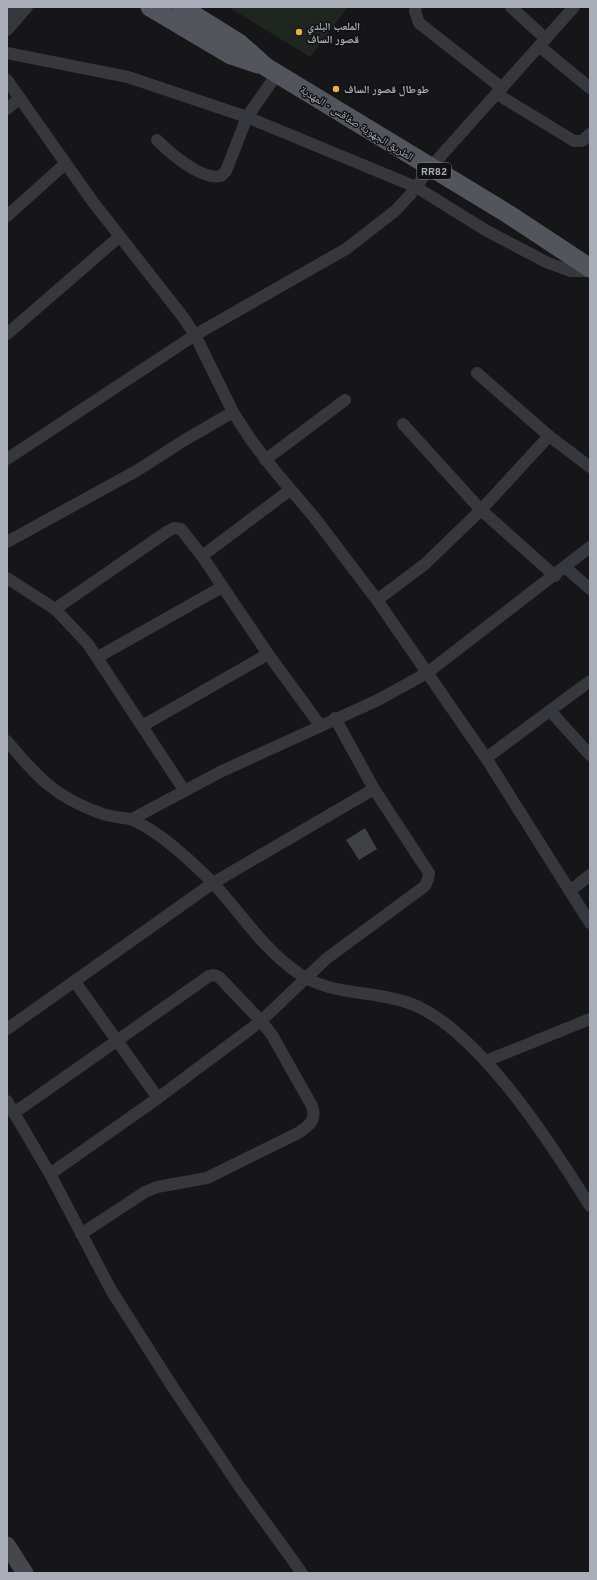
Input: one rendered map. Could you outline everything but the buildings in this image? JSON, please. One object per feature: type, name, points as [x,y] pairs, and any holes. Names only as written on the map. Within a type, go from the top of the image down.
[{"type":"main road","name":"الطريق الجهوية صفاقس - المهدية","points":[[150,7],[231,55],[272,70]]},
{"type":"main road","name":"الطريق الجهوية صفاقس - المهدية","points":[[181,7],[239,43],[272,70],[430,168],[508,214],[590,268]]},
{"type":"street","points":[[7,23],[14,7]]},
{"type":"street","points":[[7,30],[27,7]]},
{"type":"street","points":[[416,7],[415,12],[419,23],[499,91],[574,141],[582,141],[590,134]]},
{"type":"street","points":[[511,7],[543,42],[590,88]]},
{"type":"street","points":[[7,459],[195,335],[346,249],[395,211],[430,168],[574,7]]},
{"type":"street","points":[[7,53],[128,78],[247,117],[416,187],[515,247],[570,271],[590,271]]},
{"type":"street","points":[[157,140],[179,160],[209,176],[221,176],[226,171],[247,117],[272,70]]},
{"type":"street","points":[[7,80],[65,164],[119,237],[183,317],[195,335],[233,412],[265,460],[314,517],[377,600],[486,758],[590,923]]},
{"type":"street","points":[[7,109],[20,98]]},
{"type":"street","points":[[7,216],[65,164]]},
{"type":"street","points":[[7,334],[119,237]]},
{"type":"street","points":[[477,373],[549,436],[590,467]]},
{"type":"street","points":[[265,460],[345,400]]},
{"type":"street","points":[[7,542],[138,470],[183,441],[233,412]]},
{"type":"street","points":[[403,424],[481,510],[555,576]]},
{"type":"street","points":[[377,600],[425,564],[481,510],[549,436]]},
{"type":"street","points":[[202,556],[290,490]]},
{"type":"street","points":[[55,609],[174,528],[181,529],[202,556],[268,654],[320,725]]},
{"type":"street","points":[[132,819],[184,790],[335,718],[378,700],[427,673],[566,568],[590,547]]},
{"type":"street","points":[[566,568],[590,589]]},
{"type":"street","points":[[7,578],[55,609],[88,644],[184,790]]},
{"type":"street","points":[[98,658],[222,587]]},
{"type":"street","points":[[142,726],[268,654]]},
{"type":"street","points":[[486,758],[551,712],[590,681]]},
{"type":"street","points":[[551,712],[590,755]]},
{"type":"street","points":[[50,1174],[158,1098],[261,1021],[326,959],[425,886],[429,873],[374,789],[335,718]]},
{"type":"street","points":[[7,741],[12,756],[54,791],[78,805],[102,814],[132,819],[170,843],[213,883],[271,951],[306,979],[338,990],[390,998],[423,1009],[451,1028],[486,1061],[543,1135],[590,1206]]},
{"type":"street","points":[[7,1029],[213,883],[374,789]]},
{"type":"street","points":[[570,891],[590,875]]},
{"type":"street","points":[[14,1113],[209,976],[214,975],[219,977],[261,1021],[272,1035],[312,1106],[314,1118],[310,1125],[298,1133],[207,1178],[157,1188],[145,1192],[81,1234]]},
{"type":"street","points":[[75,982],[158,1098]]},
{"type":"street","points":[[486,1061],[590,1019]]},
{"type":"street","points":[[7,1102],[50,1174],[111,1290],[174,1389],[239,1486],[302,1573]]},
{"type":"street","points":[[7,1545],[26,1573]]},
{"type":"shaded area","name":"الملعب البلدي قصور الساف","points":[[228,7],[348,7],[310,57]]},
{"type":"place","name":"الملعب البلدي قصور الساف","points":[[299,32]]},
{"type":"place","name":"طوطال قصور الساف","points":[[336,89]]}]
